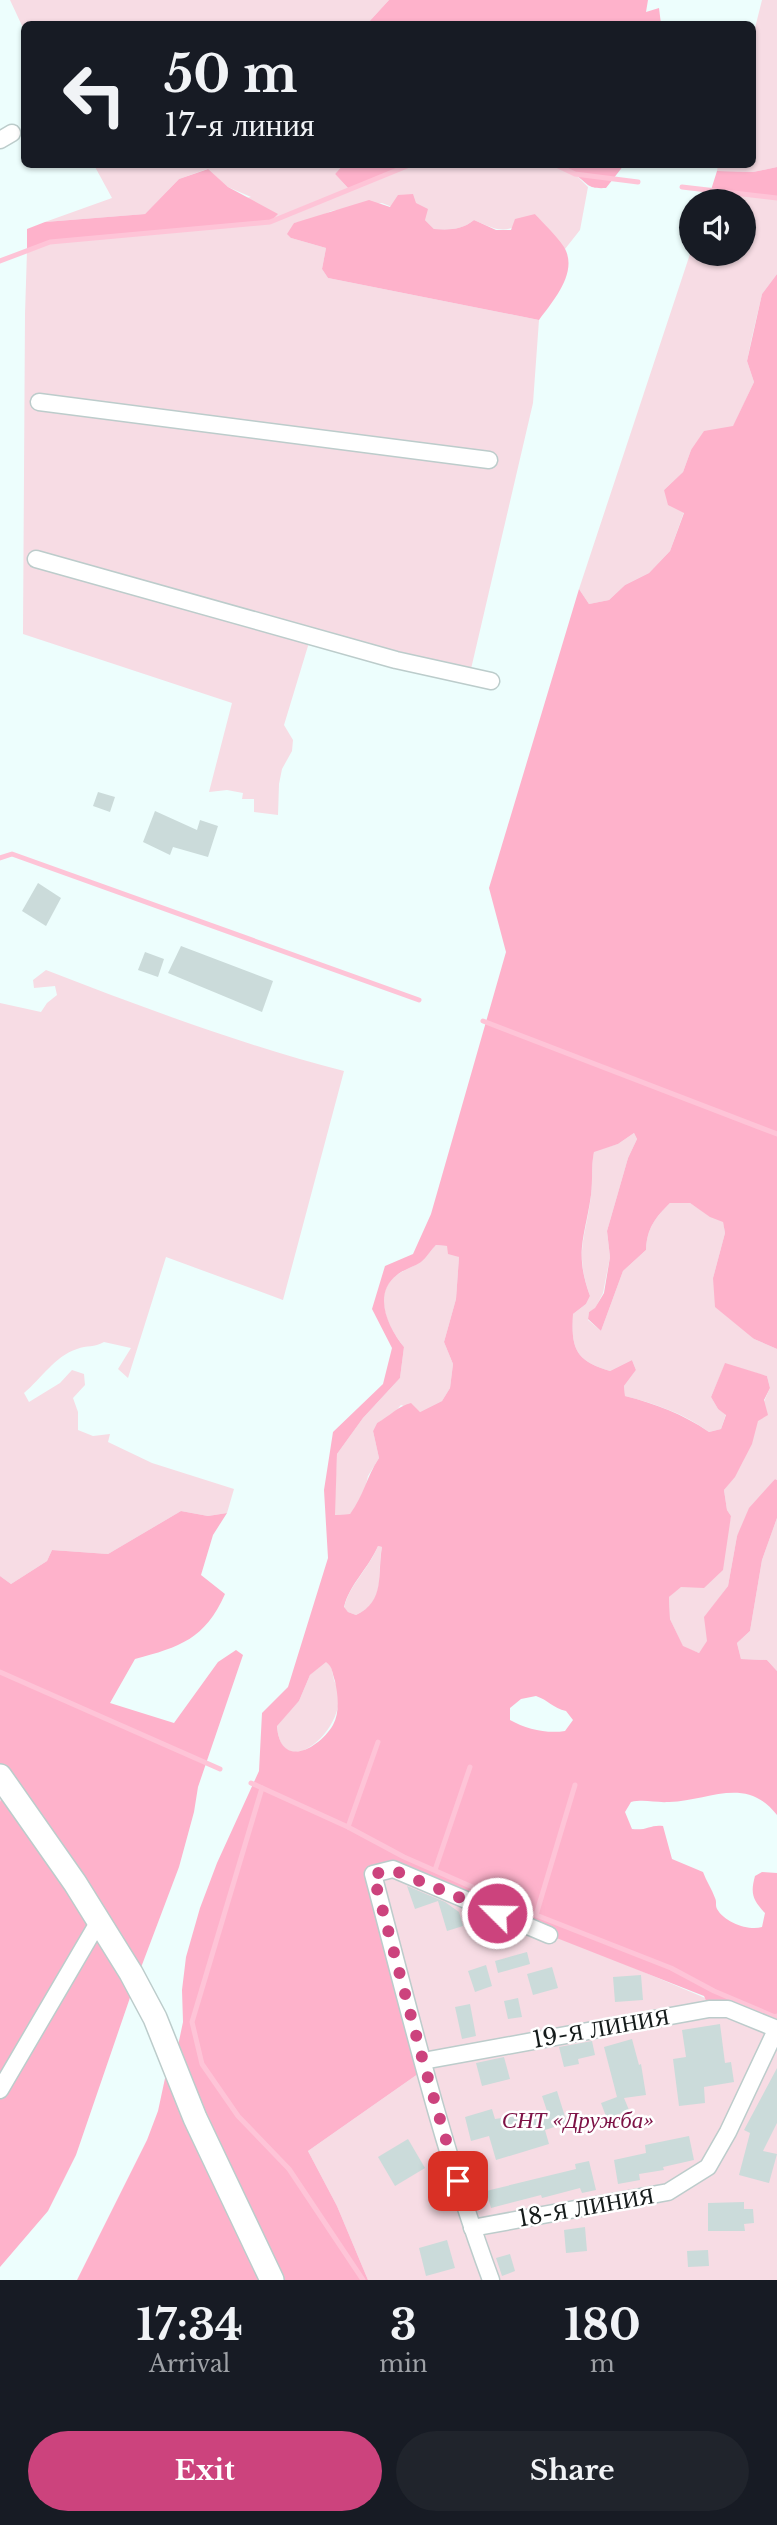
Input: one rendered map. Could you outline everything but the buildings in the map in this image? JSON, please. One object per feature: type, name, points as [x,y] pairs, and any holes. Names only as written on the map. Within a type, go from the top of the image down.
[{"type":"street","points":[[39,402],[489,460]]},
{"type":"street","points":[[36,559],[382,656],[491,681]]},
{"type":"street","points":[[0,1776],[99,1921],[155,2018],[195,2118],[272,2280]]},
{"type":"street","points":[[491,2280],[472,2228],[369,1870],[393,1870],[549,1935]]},
{"type":"street","points":[[0,2090],[99,1921]]},
{"type":"street","name":"19-Я ЛИНИЯ","points":[[423,2061],[709,2009],[728,2009],[777,2030]]},
{"type":"street","name":"18-Я ЛИНИЯ","points":[[472,2228],[668,2192],[708,2167],[729,2132],[777,2030]]},
{"type":"green space","points":[[10,0],[389,0],[370,21],[21,21],[21,24]]},
{"type":"green space","points":[[762,0],[777,0],[777,167],[753,172],[717,171],[718,168],[756,168],[756,24]]},
{"type":"green space","points":[[96,168],[340,168],[335,174],[349,189],[404,168],[561,168],[575,174],[588,187],[580,230],[565,249],[535,214],[506,229],[492,228],[474,220],[455,229],[434,229],[425,220],[382,203],[331,211],[317,218],[294,223],[291,238],[326,248],[322,269],[328,278],[539,320],[533,403],[471,669],[311,636],[284,725],[293,740],[292,751],[282,769],[279,784],[278,815],[254,812],[254,799],[242,799],[243,793],[227,790],[209,792],[232,703],[23,634],[27,251],[50,242],[251,197],[228,187],[207,169],[179,179],[145,214],[45,222],[112,198]]},
{"type":"green space","points":[[756,195],[777,198],[777,274],[762,294],[747,361],[754,382],[733,427],[691,450],[683,472],[664,490],[684,512],[670,551],[649,573],[625,585],[609,600],[589,604],[579,589],[686,266],[756,266]]},
{"type":"green space","points":[[46,970],[194,1025],[344,1071],[283,1300],[166,1257],[128,1378],[118,1369],[131,1348],[104,1342],[69,1352],[24,1393],[29,1402],[60,1383],[72,1370],[84,1374],[85,1385],[73,1398],[78,1412],[78,1430],[93,1436],[110,1434],[108,1442],[152,1463],[234,1489],[227,1513],[208,1516],[181,1511],[108,1554],[52,1550],[47,1561],[11,1584],[0,1576],[0,1003],[41,1012],[57,995],[55,986],[34,988],[33,980]]},
{"type":"green space","points":[[634,1133],[637,1139],[628,1158],[607,1231],[610,1257],[603,1293],[595,1309],[589,1312],[588,1320],[601,1331],[623,1271],[646,1250],[648,1235],[656,1219],[670,1203],[690,1203],[723,1221],[725,1233],[713,1278],[754,1339],[777,1349],[777,1480],[775,1479],[763,1494],[737,1536],[728,1586],[705,1617],[708,1641],[699,1653],[683,1647],[670,1619],[669,1597],[727,1534],[731,1516],[727,1510],[724,1490],[747,1452],[770,1388],[767,1376],[725,1364],[711,1397],[718,1409],[726,1414],[721,1429],[709,1432],[669,1410],[625,1396],[624,1386],[636,1370],[632,1360],[610,1371],[589,1363],[578,1352],[573,1336],[573,1314],[586,1304],[590,1296],[582,1256],[594,1151],[618,1144]]},
{"type":"green space","points":[[436,1245],[447,1246],[459,1257],[456,1299],[444,1342],[453,1364],[450,1388],[442,1401],[420,1412],[401,1405],[391,1416],[377,1423],[373,1431],[379,1458],[368,1476],[363,1497],[350,1514],[334,1515],[337,1454],[363,1418],[400,1378],[404,1347],[388,1320],[385,1291],[397,1275],[423,1259]]},
{"type":"green space","points":[[777,1518],[777,1671],[767,1660],[741,1659],[737,1643],[750,1631],[762,1560]]},
{"type":"green space","points":[[378,1546],[382,1547],[377,1594],[366,1609],[356,1615],[348,1612],[344,1608],[346,1600]]},
{"type":"green space","points":[[326,1661],[331,1668],[339,1696],[337,1711],[321,1738],[310,1747],[298,1752],[288,1750],[281,1742],[277,1725],[299,1701],[310,1675]]},
{"type":"green space","name":"СНТ «Дружба»","points":[[393,1869],[777,2030],[777,2280],[368,2280],[337,2206],[308,2151],[425,2069],[373,1874]]},
{"type":"shaded area","points":[[389,0],[648,0],[646,12],[659,8],[661,21],[370,21]]},
{"type":"shaded area","points":[[777,167],[777,198],[756,195],[756,189],[711,189],[717,171],[753,172]]},
{"type":"shaded area","points":[[340,168],[404,168],[349,189],[335,174]]},
{"type":"shaded area","points":[[561,168],[622,168],[606,188],[589,186],[576,175]]},
{"type":"shaded area","points":[[208,169],[228,187],[278,214],[270,222],[50,242],[27,251],[27,229],[45,222],[145,214],[179,179]]},
{"type":"shaded area","points":[[413,194],[416,203],[428,209],[425,220],[434,229],[455,229],[474,220],[496,230],[511,230],[515,219],[535,214],[564,247],[568,257],[562,286],[539,320],[328,278],[322,269],[326,248],[291,238],[287,234],[294,223],[369,200],[390,207],[398,195]]},
{"type":"shaded area","points":[[777,274],[777,1349],[754,1339],[715,1307],[713,1278],[725,1233],[723,1222],[710,1217],[690,1203],[670,1203],[656,1219],[648,1235],[646,1250],[623,1271],[601,1331],[588,1319],[589,1312],[595,1308],[604,1293],[610,1257],[607,1231],[628,1158],[637,1139],[634,1133],[618,1144],[594,1152],[582,1256],[590,1296],[586,1304],[573,1314],[573,1336],[582,1358],[598,1367],[610,1371],[632,1360],[636,1370],[624,1386],[625,1396],[669,1410],[709,1432],[721,1429],[726,1415],[718,1409],[711,1397],[725,1363],[767,1376],[770,1388],[764,1400],[768,1415],[758,1421],[752,1444],[735,1477],[724,1490],[727,1510],[731,1516],[723,1570],[704,1588],[681,1587],[669,1597],[670,1619],[683,1646],[699,1653],[707,1641],[704,1617],[728,1586],[737,1536],[749,1508],[775,1479],[777,1480],[777,1518],[762,1560],[750,1631],[737,1643],[741,1659],[767,1660],[777,1671],[777,1815],[765,1803],[740,1793],[684,1801],[631,1802],[625,1812],[632,1829],[663,1826],[672,1859],[703,1872],[716,1899],[717,1909],[738,1925],[762,1927],[765,1913],[754,1896],[755,1876],[762,1872],[777,1873],[777,2030],[710,2009],[704,1996],[393,1870],[374,1873],[425,2069],[308,2151],[337,2206],[368,2280],[77,2280],[147,2140],[158,2111],[167,2069],[175,2060],[183,2022],[182,1990],[186,1957],[200,1908],[217,1863],[259,1771],[262,1713],[288,1687],[328,1558],[324,1490],[333,1432],[383,1384],[392,1348],[372,1309],[385,1266],[413,1254],[431,1214],[506,952],[489,888],[579,589],[589,604],[609,600],[625,585],[649,573],[670,551],[684,513],[668,505],[664,490],[683,472],[691,450],[704,431],[733,426],[754,382],[747,361],[762,294]],"holes":[[[436,1245],[447,1246],[448,1254],[459,1257],[456,1299],[444,1342],[453,1364],[450,1388],[442,1401],[420,1412],[411,1403],[406,1404],[377,1423],[373,1431],[379,1458],[350,1514],[335,1515],[337,1454],[363,1418],[400,1378],[404,1347],[388,1320],[385,1291],[397,1275],[421,1262]],[[378,1546],[382,1547],[376,1594],[366,1609],[356,1615],[344,1607],[346,1599]],[[326,1662],[330,1666],[337,1692],[337,1715],[333,1725],[318,1742],[309,1748],[292,1751],[285,1748],[277,1726],[299,1701],[310,1675]],[[536,1696],[566,1711],[573,1720],[565,1731],[558,1732],[523,1726],[510,1720],[510,1708],[521,1699]]]},
{"type":"shaded area","points":[[181,1511],[208,1516],[227,1513],[213,1535],[201,1575],[225,1594],[209,1621],[189,1639],[135,1659],[110,1703],[174,1723],[218,1662],[236,1650],[243,1655],[198,1787],[179,1867],[134,1986],[76,2155],[48,2211],[0,2267],[0,1802],[6,1779],[0,1772],[0,1576],[11,1584],[47,1561],[52,1550],[108,1554]]},
{"type":"waterway","points":[[0,261],[50,242],[270,222],[402,168]]},
{"type":"waterway","points":[[562,168],[575,174],[638,182]]},
{"type":"waterway","points":[[682,187],[777,198]]},
{"type":"waterway","points":[[0,858],[12,854],[419,1000]]},
{"type":"waterway","points":[[483,1021],[777,1134]]},
{"type":"waterway","points":[[0,1672],[220,1769]]},
{"type":"waterway","points":[[348,1827],[378,1742]]},
{"type":"waterway","points":[[435,1870],[470,1767]]},
{"type":"waterway","points":[[251,1783],[348,1827],[404,1857],[536,1915],[671,1968],[714,1991],[777,2016]]},
{"type":"waterway","points":[[536,1915],[575,1785]]},
{"type":"waterway","points":[[262,1788],[192,2022],[202,2064],[238,2116],[289,2169],[363,2280]]},
{"type":"route","points":[[458,2181],[373,1874],[393,1870],[497,1913]]}]
